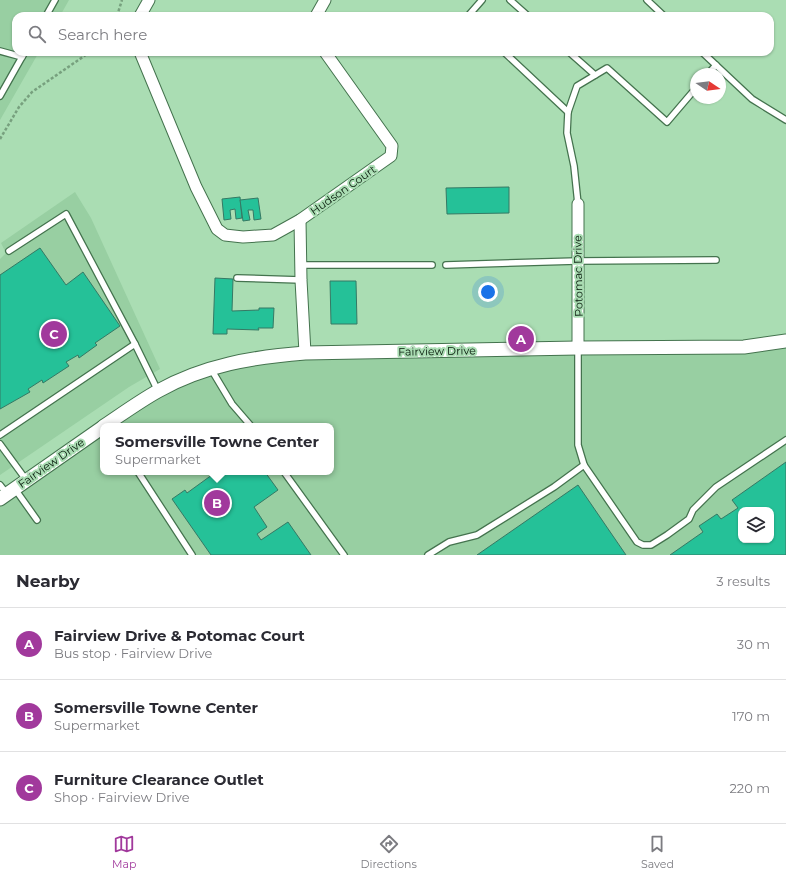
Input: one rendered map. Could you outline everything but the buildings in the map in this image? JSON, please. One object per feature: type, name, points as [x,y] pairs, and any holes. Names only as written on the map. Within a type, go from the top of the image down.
[{"type":"street","points":[[142,12],[148,0]]},
{"type":"street","points":[[318,12],[325,0]]},
{"type":"street","points":[[142,56],[196,187],[217,229],[230,237],[273,234],[300,220]]},
{"type":"street","name":"Hudson Court","points":[[305,354],[301,280],[300,220],[391,156],[392,146],[328,56]]},
{"type":"street","name":"Potomac Drive","points":[[578,204],[578,348]]},
{"type":"street","name":"Fairview Drive","points":[[110,423],[158,391],[211,369],[246,360],[305,354],[578,348],[744,347],[786,341]]},
{"type":"street","name":"Fairview Drive","points":[[6,492],[26,481],[100,430]]},
{"type":"lane","points":[[48,12],[55,0]]},
{"type":"lane","points":[[472,12],[482,0]]},
{"type":"lane","points":[[510,0],[524,12]]},
{"type":"lane","points":[[648,0],[660,12]]},
{"type":"lane","points":[[0,51],[12,52]]},
{"type":"lane","points":[[0,96],[23,56]]},
{"type":"lane","points":[[508,56],[568,112]]},
{"type":"lane","points":[[574,56],[595,75]]},
{"type":"lane","points":[[706,56],[752,99],[786,120]]},
{"type":"lane","points":[[713,68],[716,65]]},
{"type":"lane","points":[[578,204],[574,166],[567,133],[568,112],[577,86],[607,68],[667,122],[690,95]]},
{"type":"lane","points":[[9,251],[66,214],[135,344],[158,391]]},
{"type":"lane","points":[[446,265],[578,261],[716,260]]},
{"type":"lane","points":[[301,265],[432,265]]},
{"type":"lane","points":[[237,278],[301,280]]},
{"type":"lane","points":[[0,435],[135,344]]},
{"type":"lane","points":[[578,348],[578,445],[584,465],[637,542],[643,545],[651,545],[689,519],[693,510],[716,487],[786,440]]},
{"type":"lane","points":[[211,369],[232,404],[248,423]]},
{"type":"lane","points":[[0,444],[26,481]]},
{"type":"lane","points":[[428,555],[449,542],[477,535],[554,487],[584,465]]},
{"type":"lane","points":[[140,475],[192,555]]},
{"type":"lane","points":[[286,475],[344,555]]},
{"type":"lane","points":[[6,492],[37,520]]},
{"type":"path","points":[[118,12],[122,0]]},
{"type":"path","points":[[0,139],[19,107],[32,92],[84,56]]},
{"type":"shaded area","points":[[0,0],[69,0],[62,12],[12,12],[12,56],[37,56],[0,120]]},
{"type":"shaded area","points":[[75,192],[91,218],[160,369],[129,387],[0,475],[0,259],[6,253],[1,243]]},
{"type":"shaded area","points":[[786,341],[786,555],[0,555],[0,499],[100,429],[100,475],[334,475],[334,423],[109,423],[158,391],[246,359]]},
{"type":"place","name":"Furniture Clearance Outlet","points":[[54,334]]},
{"type":"place","name":"Fairview Drive & Potomac Court","points":[[521,339]]},
{"type":"place","name":"Somersville Towne Center","points":[[217,503]]}]
